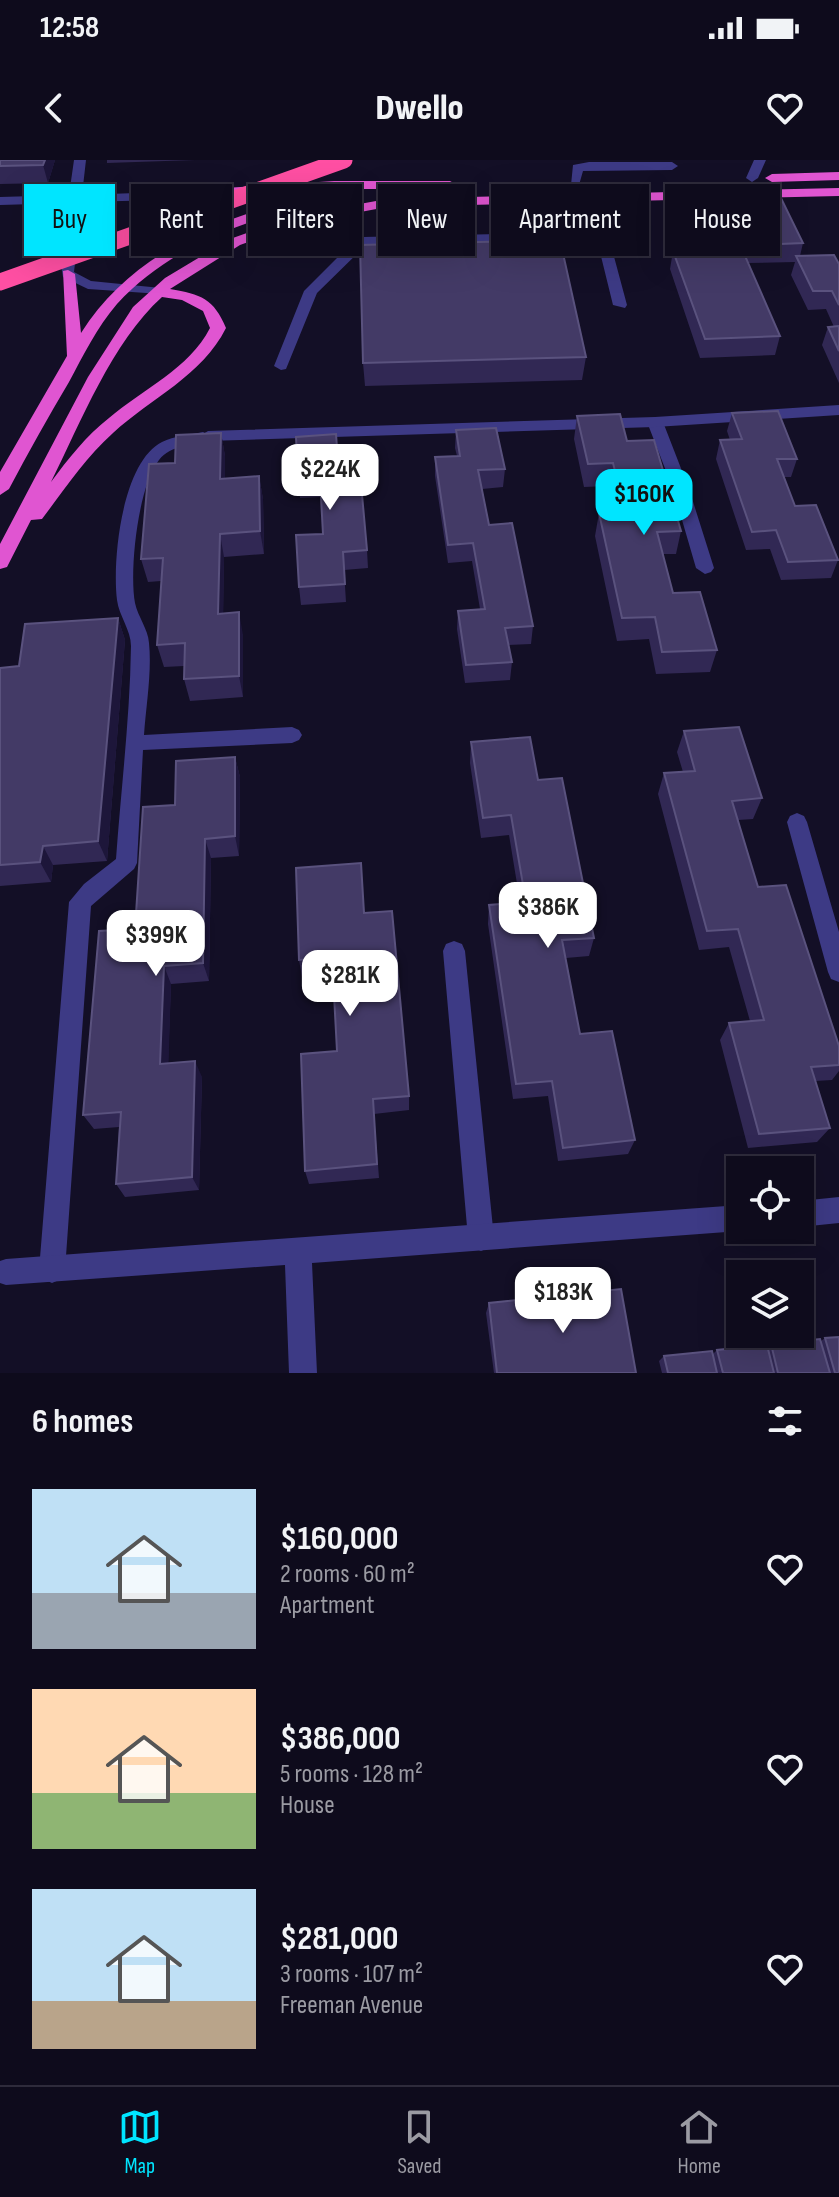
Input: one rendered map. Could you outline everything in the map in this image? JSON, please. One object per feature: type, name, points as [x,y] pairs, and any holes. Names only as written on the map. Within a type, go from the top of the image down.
[{"type":"highway","points":[[0,265],[301,160]]},
{"type":"highway","points":[[0,282],[344,160]]},
{"type":"highway","points":[[745,179],[839,176]]},
{"type":"highway","points":[[362,206],[582,179],[678,180]]},
{"type":"highway","points":[[582,179],[839,192]]},
{"type":"highway","points":[[232,191],[378,185]]},
{"type":"highway","points":[[232,225],[291,204],[378,188]]},
{"type":"highway","points":[[2,558],[107,358],[138,310],[156,291],[216,251],[248,236]]},
{"type":"highway","points":[[2,483],[102,314],[124,289],[169,256]]},
{"type":"highway","points":[[68,274],[75,358]]},
{"type":"highway","points":[[2,558],[102,432],[198,357],[212,342],[218,328],[210,308],[186,296],[156,291]]},
{"type":"street","points":[[76,184],[80,160]]},
{"type":"street","points":[[745,179],[760,160]]},
{"type":"street","points":[[582,179],[672,166]]},
{"type":"street","points":[[0,201],[24,200]]},
{"type":"street","points":[[362,241],[491,238]]},
{"type":"street","points":[[68,256],[68,274],[88,285],[156,291]]},
{"type":"street","points":[[281,366],[311,291],[347,256]]},
{"type":"street","points":[[607,256],[620,305]]},
{"type":"street","points":[[52,1270],[80,902],[96,883],[114,874],[126,863],[140,642],[126,604],[125,590],[136,496],[149,461],[165,447],[208,436],[655,422],[839,410]]},
{"type":"street","points":[[655,422],[681,489],[705,568]]},
{"type":"street","points":[[135,743],[292,735]]},
{"type":"street","points":[[797,822],[839,972]]},
{"type":"street","points":[[454,951],[481,1238]]},
{"type":"street","points":[[814,1213],[839,1210]]},
{"type":"street","points":[[3,1272],[726,1219]]},
{"type":"street","points":[[298,1252],[303,1373]]},
{"type":"building","points":[[0,160],[45,160],[43,165],[0,166]]},
{"type":"building","points":[[780,196],[803,243],[780,244]]},
{"type":"building","points":[[475,242],[491,242],[491,256],[564,256],[586,357],[363,363],[362,245],[378,245],[378,256],[475,256]]},
{"type":"building","points":[[834,255],[839,264],[839,305],[832,291],[813,291],[796,256]]},
{"type":"building","points":[[675,256],[745,256],[780,336],[705,339]]},
{"type":"building","points":[[839,326],[839,351],[828,327]]},
{"type":"building","points":[[778,411],[797,459],[777,459],[795,506],[816,505],[838,560],[788,562],[776,530],[752,532],[720,440],[742,439],[732,413]]},
{"type":"building","points":[[620,414],[627,441],[654,440],[681,531],[657,532],[673,593],[700,592],[717,650],[662,652],[655,617],[622,618],[599,513],[625,511],[613,463],[588,464],[577,416]]},
{"type":"building","points":[[496,428],[505,469],[478,470],[489,525],[512,523],[533,626],[505,628],[512,662],[466,665],[458,611],[485,609],[473,543],[448,545],[435,457],[460,456],[456,430]]},
{"type":"building","points":[[221,433],[220,479],[259,476],[260,531],[220,534],[218,614],[239,612],[239,676],[184,679],[185,643],[157,645],[163,558],[141,559],[149,464],[175,463],[176,435]]},
{"type":"building","points":[[336,434],[338,462],[359,461],[367,550],[343,552],[345,584],[299,587],[296,535],[323,534],[320,479],[298,480],[296,437]]},
{"type":"building","points":[[118,618],[98,841],[43,846],[40,862],[0,865],[0,668],[19,666],[25,624]]},
{"type":"building","points":[[739,727],[762,798],[732,801],[758,887],[786,885],[839,1046],[839,1065],[811,1067],[830,1128],[759,1134],[729,1023],[764,1020],[738,929],[707,931],[664,773],[695,771],[684,731]]},
{"type":"building","points":[[530,737],[538,780],[562,778],[594,938],[562,940],[580,1034],[612,1031],[635,1140],[563,1148],[552,1081],[516,1084],[489,905],[526,902],[511,815],[483,818],[471,742]]},
{"type":"building","points":[[235,757],[235,836],[205,839],[203,963],[164,966],[160,1064],[195,1061],[192,1177],[116,1184],[121,1112],[83,1115],[99,931],[135,929],[143,807],[175,805],[176,761]]},
{"type":"building","points":[[361,863],[364,913],[392,911],[409,1096],[373,1099],[377,1164],[305,1171],[301,1054],[337,1051],[332,957],[299,960],[296,868]]},
{"type":"building","points":[[621,1289],[636,1373],[497,1373],[489,1303]]},
{"type":"building","points":[[839,1337],[839,1373],[835,1373],[825,1338]]},
{"type":"building","points":[[820,1339],[830,1373],[778,1373],[772,1348],[814,1348],[814,1340]]},
{"type":"building","points":[[768,1348],[774,1373],[723,1373],[717,1350]]},
{"type":"building","points":[[712,1351],[717,1373],[668,1373],[664,1356]]}]
